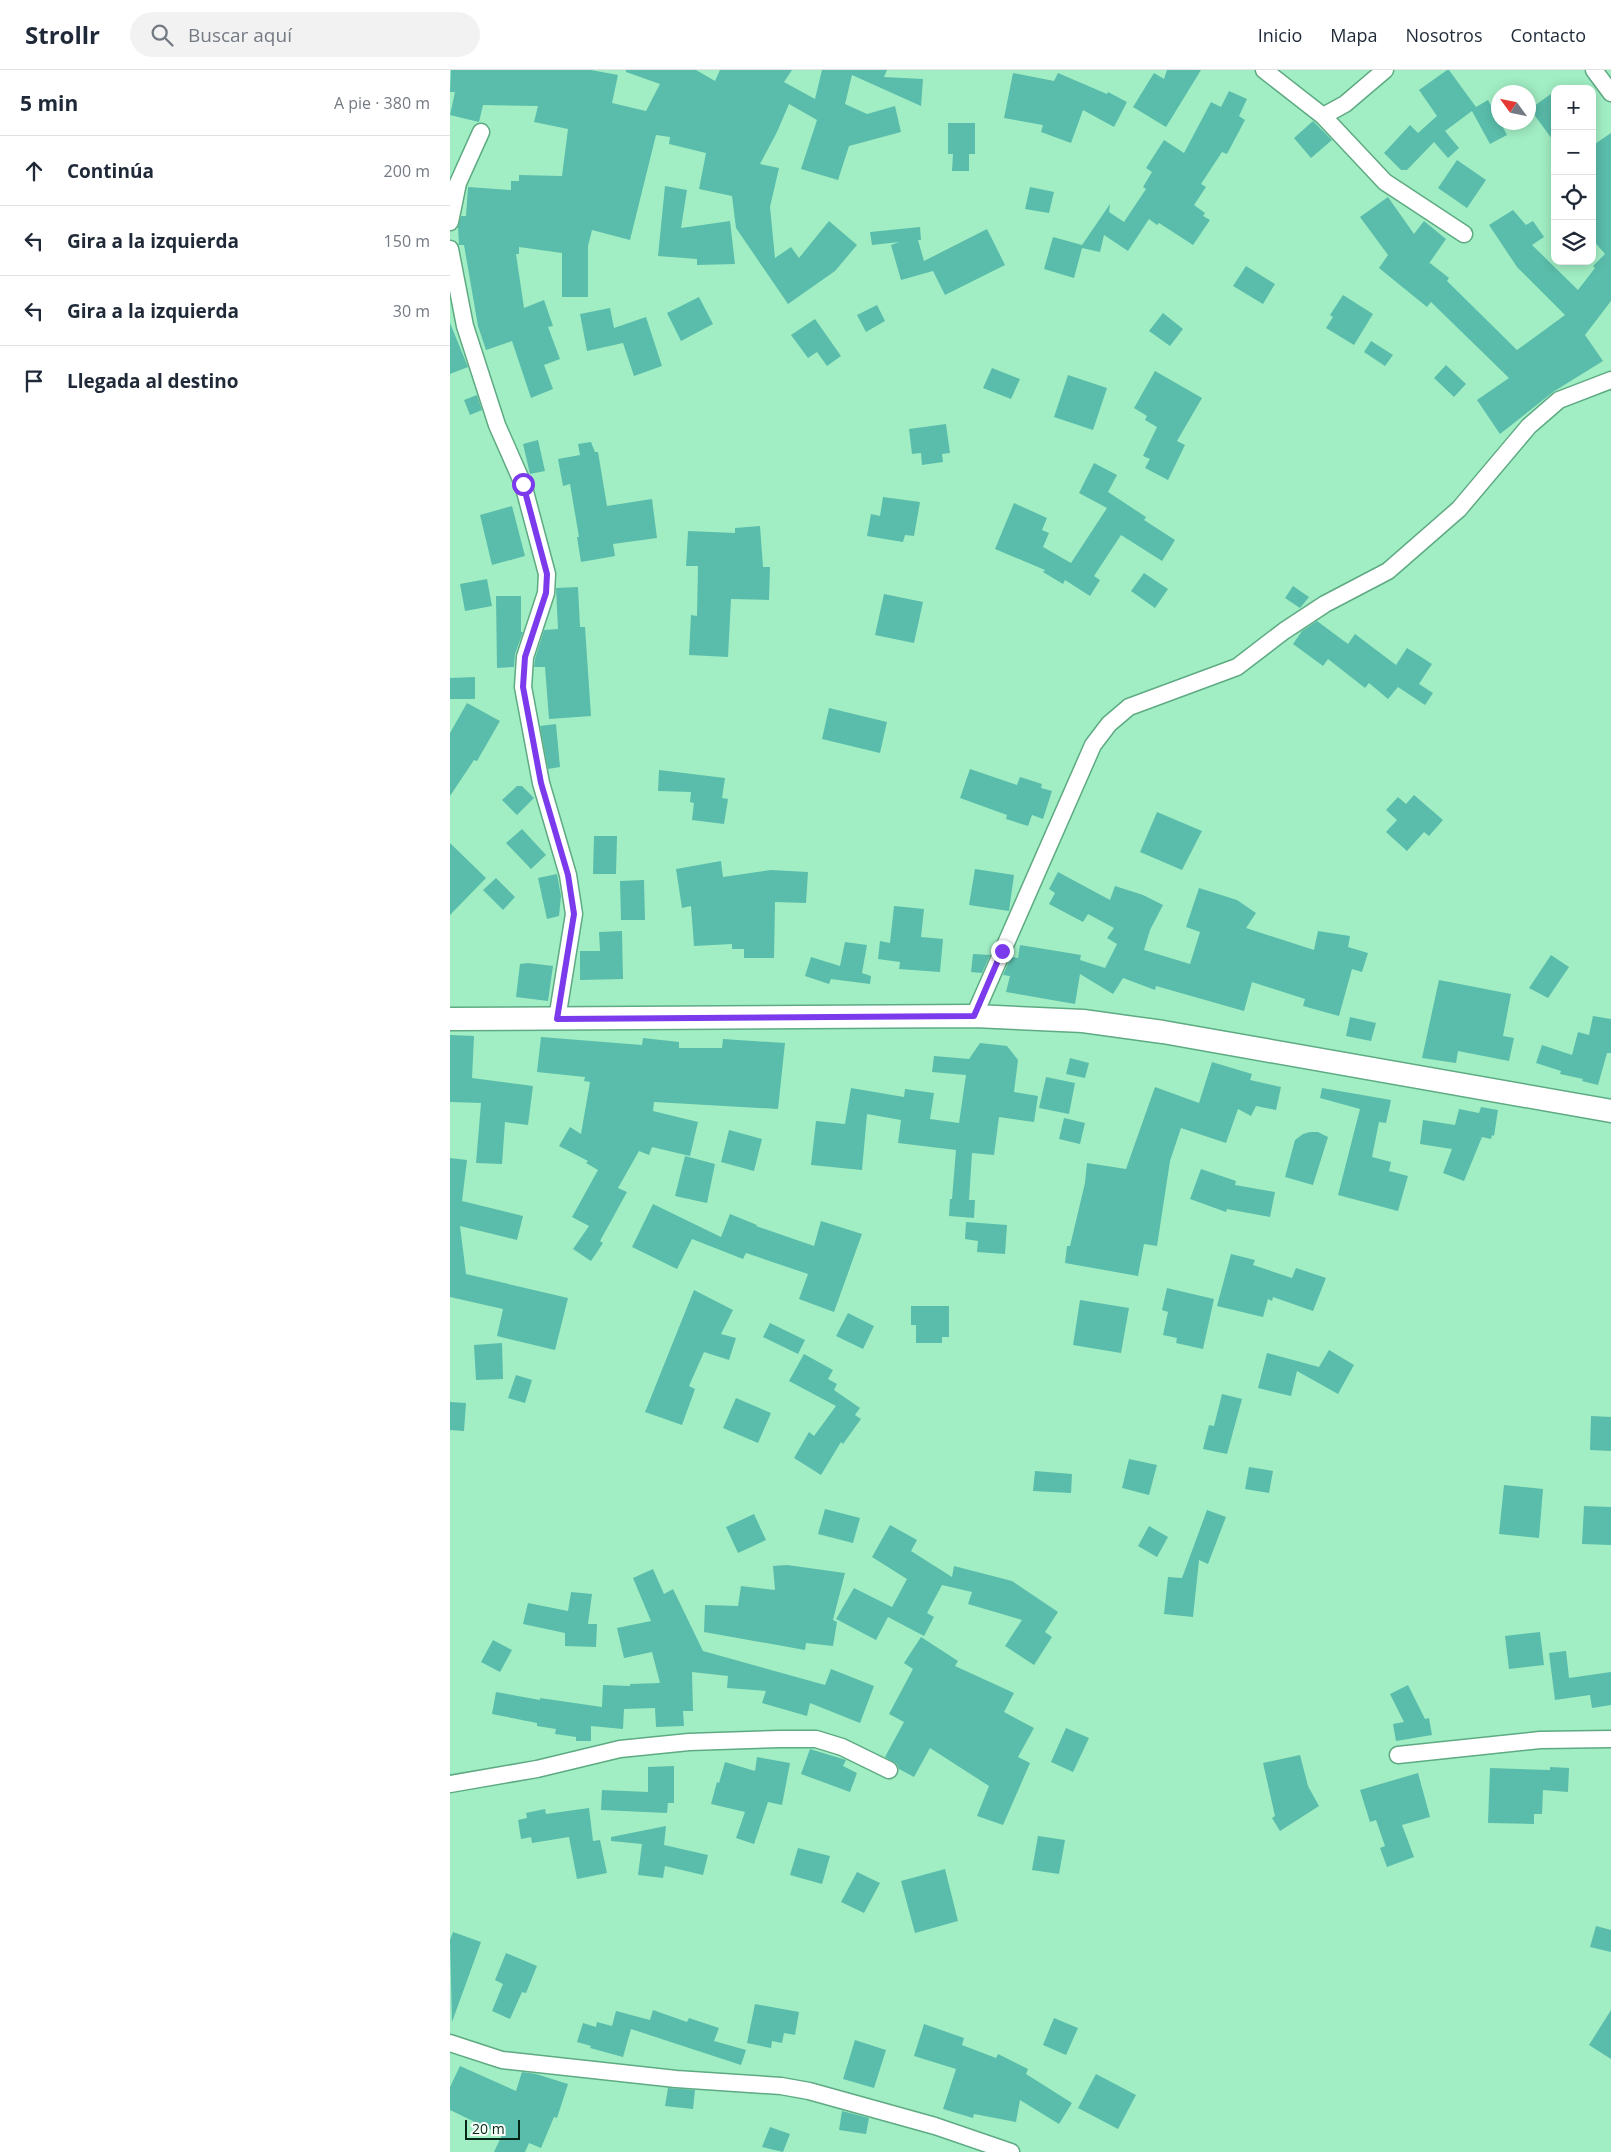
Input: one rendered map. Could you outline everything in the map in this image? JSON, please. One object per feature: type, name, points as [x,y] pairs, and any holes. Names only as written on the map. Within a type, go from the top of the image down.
[{"type":"main road","points":[[450,1018],[974,1016],[1083,1021],[1145,1030],[1611,1111]]},
{"type":"street","points":[[1264,70],[1323,116],[1385,182],[1464,234]]},
{"type":"street","points":[[1323,116],[1345,104],[1384,70]]},
{"type":"street","points":[[1594,70],[1611,93]]},
{"type":"street","points":[[450,222],[458,184],[481,132]]},
{"type":"street","points":[[450,249],[465,326],[497,425],[523,484],[547,574],[545,599],[525,657],[523,687],[541,783],[568,875],[574,914],[557,1019]]},
{"type":"street","points":[[974,1016],[1093,745],[1109,724],[1129,707],[1237,667],[1284,631],[1325,604],[1388,571],[1459,509],[1529,426],[1559,400],[1611,380]]},
{"type":"street","points":[[450,1784],[537,1769],[620,1749],[688,1742],[743,1740],[816,1739],[842,1747],[889,1770]]},
{"type":"street","points":[[1398,1755],[1540,1740],[1611,1739]]},
{"type":"street","points":[[450,2043],[502,2060],[676,2079],[781,2086],[810,2091],[935,2126],[1011,2152]]},
{"type":"building","points":[[451,70],[591,70],[618,75],[612,103],[646,111],[660,84],[626,72],[626,70],[696,70],[715,81],[720,70],[792,70],[784,82],[815,99],[822,70],[887,70],[884,77],[923,79],[921,106],[852,75],[845,104],[867,114],[895,106],[901,132],[849,146],[838,180],[801,169],[817,120],[789,104],[760,164],[779,168],[770,207],[775,258],[791,247],[799,258],[829,221],[857,245],[835,271],[788,304],[736,228],[732,196],[699,189],[706,153],[669,144],[670,137],[656,135],[630,240],[592,230],[588,246],[588,297],[562,297],[562,253],[519,247],[519,254],[516,254],[524,308],[544,300],[553,326],[548,327],[560,359],[544,365],[553,389],[531,398],[512,341],[486,350],[478,326],[464,245],[459,245],[458,227],[461,216],[466,216],[468,187],[511,190],[511,181],[519,181],[519,175],[562,176],[568,129],[534,122],[538,106],[483,105],[479,122],[450,115],[455,92],[450,92]]},
{"type":"building","points":[[1167,70],[1201,70],[1166,127],[1133,107],[1154,73],[1164,79]]},
{"type":"building","points":[[1449,70],[1476,107],[1488,100],[1491,106],[1491,130],[1504,130],[1507,135],[1490,144],[1472,111],[1445,131],[1459,148],[1448,158],[1434,142],[1407,170],[1401,170],[1384,153],[1410,125],[1418,133],[1437,116],[1419,90]]},
{"type":"building","points":[[1013,73],[1054,81],[1058,73],[1107,94],[1108,92],[1127,102],[1114,127],[1083,110],[1071,143],[1041,132],[1043,125],[1004,118]]},
{"type":"building","points":[[1229,91],[1247,99],[1239,116],[1245,120],[1227,154],[1222,152],[1201,184],[1206,187],[1194,205],[1205,213],[1203,216],[1210,220],[1193,245],[1159,223],[1157,225],[1149,219],[1128,251],[1104,235],[1100,252],[1082,248],[1074,278],[1044,269],[1053,237],[1082,245],[1110,204],[1109,212],[1124,222],[1146,189],[1143,187],[1152,172],[1146,168],[1164,140],[1184,153],[1211,102],[1221,107]]},
{"type":"building","points":[[1551,94],[1551,138],[1536,117],[1536,105]]},
{"type":"building","points":[[1313,121],[1332,140],[1311,158],[1294,138]]},
{"type":"building","points":[[948,123],[975,123],[975,154],[969,154],[969,171],[952,171],[953,154],[948,154]]},
{"type":"building","points":[[1611,133],[1611,301],[1585,335],[1603,361],[1553,392],[1500,434],[1477,400],[1509,378],[1431,302],[1427,307],[1379,268],[1388,255],[1360,217],[1388,197],[1414,234],[1424,221],[1446,239],[1428,265],[1430,263],[1449,278],[1447,281],[1517,350],[1565,315],[1517,267],[1489,225],[1513,210],[1526,225],[1533,221],[1544,237],[1532,245],[1578,290],[1595,268],[1593,266],[1605,254],[1596,244],[1596,143]]},
{"type":"building","points":[[1457,160],[1486,180],[1467,208],[1438,188]]},
{"type":"building","points":[[665,186],[687,190],[681,228],[730,221],[735,264],[697,265],[697,259],[658,256]]},
{"type":"building","points":[[1030,187],[1054,192],[1049,213],[1025,209]]},
{"type":"building","points":[[920,227],[921,240],[918,240],[924,261],[987,229],[1005,265],[945,295],[933,271],[901,280],[891,245],[899,242],[872,245],[870,232]]},
{"type":"building","points":[[1246,266],[1275,284],[1263,304],[1233,286]]},
{"type":"building","points":[[1343,295],[1373,314],[1354,345],[1326,328],[1333,317],[1330,315]]},
{"type":"building","points":[[699,297],[713,324],[681,341],[667,313]]},
{"type":"building","points":[[877,305],[885,321],[866,332],[857,315]]},
{"type":"building","points":[[610,308],[614,328],[646,317],[662,366],[634,376],[623,343],[587,351],[580,314]]},
{"type":"building","points":[[1163,313],[1183,329],[1170,346],[1149,331]]},
{"type":"building","points":[[815,319],[841,356],[827,366],[817,352],[808,358],[791,335]]},
{"type":"building","points":[[450,323],[468,367],[450,374]]},
{"type":"building","points":[[1371,341],[1393,355],[1385,366],[1364,352]]},
{"type":"building","points":[[1446,365],[1466,384],[1454,397],[1434,378]]},
{"type":"building","points":[[992,368],[1020,379],[1011,399],[983,388]]},
{"type":"building","points":[[1155,371],[1202,398],[1177,441],[1185,445],[1168,480],[1145,468],[1150,459],[1143,456],[1157,427],[1145,420],[1147,416],[1134,408]]},
{"type":"building","points":[[1068,375],[1107,388],[1093,430],[1054,417]]},
{"type":"building","points":[[477,395],[482,410],[470,415],[464,400]]},
{"type":"building","points":[[946,424],[950,453],[942,454],[943,462],[922,465],[921,453],[912,454],[909,429]]},
{"type":"building","points":[[538,440],[545,471],[530,474],[523,444]]},
{"type":"building","points":[[591,442],[595,452],[598,452],[607,506],[652,499],[657,538],[613,544],[615,556],[581,562],[577,537],[579,537],[570,484],[563,486],[558,459],[580,455],[578,444]]},
{"type":"building","points":[[1094,463],[1117,475],[1108,492],[1146,517],[1144,520],[1175,540],[1162,561],[1121,535],[1094,576],[1100,580],[1090,596],[1065,580],[1063,584],[1043,572],[1045,570],[995,549],[1014,503],[1047,518],[1042,530],[1049,533],[1043,547],[1071,563],[1107,508],[1079,493]]},
{"type":"building","points":[[883,497],[920,502],[914,536],[905,535],[903,542],[867,536],[871,514],[880,516]]},
{"type":"building","points":[[512,506],[525,556],[492,565],[480,515]]},
{"type":"building","points":[[760,526],[763,567],[770,567],[769,600],[731,599],[728,657],[689,655],[691,615],[697,616],[698,566],[686,566],[688,531],[735,533],[735,528]]},
{"type":"building","points":[[1144,573],[1168,589],[1155,608],[1131,591]]},
{"type":"building","points":[[487,579],[492,606],[465,611],[460,584]]},
{"type":"building","points":[[1293,586],[1309,597],[1300,608],[1285,598]]},
{"type":"building","points":[[578,587],[580,627],[585,627],[591,716],[549,719],[545,667],[534,667],[535,659],[544,630],[558,629],[556,588]]},
{"type":"building","points":[[884,594],[923,602],[914,643],[875,635]]},
{"type":"building","points":[[496,596],[521,596],[521,632],[523,632],[515,654],[514,667],[497,668]]},
{"type":"building","points":[[1317,621],[1348,644],[1355,634],[1396,665],[1407,648],[1432,664],[1419,684],[1433,693],[1425,705],[1398,687],[1388,699],[1369,683],[1365,688],[1328,659],[1323,666],[1293,644],[1302,631]]},
{"type":"building","points":[[475,677],[475,699],[450,699],[450,678]]},
{"type":"building","points":[[467,703],[500,721],[477,761],[474,760],[450,796],[450,733]]},
{"type":"building","points":[[829,708],[887,722],[880,753],[822,739]]},
{"type":"building","points":[[556,724],[560,767],[548,769],[540,726]]},
{"type":"building","points":[[970,769],[1017,785],[1020,777],[1042,784],[1041,788],[1052,791],[1043,819],[1032,815],[1028,826],[1006,819],[1007,815],[960,798]]},
{"type":"building","points":[[659,770],[725,778],[722,798],[728,799],[724,824],[692,820],[694,803],[690,802],[691,792],[658,791]]},
{"type":"building","points":[[517,786],[522,786],[534,798],[517,815],[502,800]]},
{"type":"building","points":[[1414,795],[1443,820],[1429,836],[1424,832],[1407,851],[1386,832],[1397,820],[1386,810],[1398,797],[1406,804]]},
{"type":"building","points":[[1157,812],[1202,831],[1182,870],[1140,852]]},
{"type":"building","points":[[522,829],[546,855],[531,869],[506,843]]},
{"type":"building","points":[[594,836],[617,836],[616,874],[593,874]]},
{"type":"building","points":[[450,843],[486,878],[450,915]]},
{"type":"building","points":[[721,861],[723,877],[771,870],[808,872],[806,903],[775,902],[774,958],[744,958],[744,949],[732,949],[732,944],[694,946],[691,906],[682,908],[676,869]]},
{"type":"building","points":[[975,869],[1014,875],[1009,911],[969,905]]},
{"type":"building","points":[[1058,872],[1110,900],[1115,886],[1143,895],[1163,905],[1150,930],[1144,950],[1190,964],[1200,932],[1186,927],[1199,888],[1237,900],[1256,913],[1246,928],[1314,950],[1318,931],[1350,936],[1348,947],[1368,953],[1362,972],[1352,969],[1339,1016],[1303,1006],[1305,999],[1252,982],[1244,1011],[1156,986],[1155,990],[1123,978],[1113,994],[1080,974],[1075,1004],[1006,992],[1010,976],[1003,975],[1011,957],[1018,958],[1020,945],[1081,955],[1080,960],[1105,968],[1117,944],[1107,938],[1114,928],[1088,914],[1083,922],[1049,904],[1055,893],[1049,889]]},
{"type":"building","points":[[557,874],[561,896],[559,916],[547,919],[538,878]]},
{"type":"building","points":[[496,878],[515,897],[503,910],[483,890]]},
{"type":"building","points":[[644,880],[645,920],[621,920],[620,881]]},
{"type":"building","points":[[894,906],[924,909],[921,937],[943,939],[940,972],[899,969],[900,962],[878,959],[880,941],[890,943]]},
{"type":"building","points":[[622,931],[623,979],[580,980],[580,951],[600,951],[599,932]]},
{"type":"building","points":[[845,942],[867,945],[862,973],[871,976],[870,984],[831,979],[829,984],[805,976],[811,957],[840,966]]},
{"type":"building","points":[[973,954],[990,955],[982,973],[971,972]]},
{"type":"building","points":[[1551,955],[1569,967],[1548,998],[1529,988]]},
{"type":"building","points":[[520,964],[553,966],[548,1001],[516,997]]},
{"type":"building","points":[[1439,980],[1511,994],[1503,1036],[1514,1038],[1509,1061],[1458,1051],[1456,1063],[1422,1058]]},
{"type":"building","points":[[1593,1016],[1611,1019],[1611,1053],[1607,1053],[1598,1085],[1582,1081],[1583,1079],[1560,1074],[1561,1071],[1536,1063],[1542,1045],[1572,1055],[1578,1032],[1589,1035]]},
{"type":"building","points":[[1350,1017],[1376,1023],[1371,1041],[1346,1036]]},
{"type":"building","points":[[450,1035],[474,1036],[472,1078],[533,1086],[528,1125],[505,1122],[502,1164],[476,1163],[481,1103],[450,1102]]},
{"type":"building","points":[[541,1037],[642,1045],[643,1038],[679,1042],[679,1048],[722,1048],[723,1039],[785,1043],[778,1109],[654,1102],[653,1111],[698,1122],[690,1156],[652,1147],[649,1155],[639,1151],[618,1188],[627,1192],[600,1241],[603,1243],[591,1261],[573,1249],[589,1226],[572,1217],[598,1170],[586,1163],[588,1161],[559,1146],[570,1127],[581,1134],[590,1082],[584,1081],[585,1077],[537,1072]]},
{"type":"building","points":[[980,1043],[1007,1046],[1018,1060],[1014,1092],[1038,1096],[1034,1122],[999,1117],[994,1155],[972,1153],[969,1200],[975,1200],[974,1218],[949,1216],[956,1150],[898,1143],[901,1120],[867,1114],[862,1170],[811,1165],[816,1121],[845,1124],[851,1088],[904,1097],[905,1089],[934,1093],[930,1119],[959,1123],[966,1075],[932,1072],[934,1056],[969,1059]]},
{"type":"building","points":[[1070,1058],[1089,1063],[1085,1078],[1066,1074]]},
{"type":"building","points":[[1212,1062],[1252,1074],[1250,1080],[1281,1087],[1276,1110],[1256,1106],[1251,1116],[1238,1109],[1226,1143],[1181,1128],[1170,1161],[1157,1246],[1144,1244],[1138,1276],[1065,1263],[1067,1246],[1070,1246],[1085,1183],[1087,1163],[1126,1169],[1155,1087],[1199,1103]]},
{"type":"building","points":[[1046,1077],[1075,1083],[1069,1114],[1039,1108]]},
{"type":"building","points":[[1322,1088],[1391,1100],[1386,1123],[1379,1122],[1372,1157],[1391,1162],[1389,1171],[1408,1176],[1398,1211],[1338,1195],[1360,1109],[1320,1098]]},
{"type":"building","points":[[1481,1107],[1498,1110],[1494,1136],[1492,1135],[1491,1139],[1482,1137],[1464,1181],[1443,1173],[1452,1149],[1420,1144],[1423,1120],[1455,1125],[1459,1109],[1479,1113]]},
{"type":"building","points":[[1064,1118],[1085,1123],[1080,1144],[1059,1139]]},
{"type":"building","points":[[729,1130],[762,1139],[754,1171],[721,1162]]},
{"type":"building","points":[[1318,1132],[1328,1137],[1313,1185],[1285,1177],[1295,1140],[1303,1134]]},
{"type":"building","points":[[685,1156],[715,1164],[707,1203],[675,1196]]},
{"type":"building","points":[[450,1158],[467,1160],[462,1201],[523,1216],[517,1240],[460,1226],[466,1274],[568,1298],[555,1350],[497,1336],[503,1309],[450,1297]]},
{"type":"building","points":[[1201,1169],[1236,1181],[1235,1185],[1275,1192],[1270,1217],[1227,1209],[1226,1212],[1190,1199]]},
{"type":"building","points":[[653,1204],[721,1237],[730,1214],[756,1226],[814,1246],[821,1221],[862,1234],[834,1312],[799,1299],[808,1274],[746,1253],[743,1259],[692,1239],[677,1269],[632,1247]]},
{"type":"building","points":[[966,1222],[1007,1225],[1005,1254],[977,1252],[978,1241],[965,1239]]},
{"type":"building","points":[[1231,1254],[1255,1260],[1253,1265],[1292,1278],[1296,1268],[1326,1278],[1313,1311],[1273,1297],[1272,1301],[1268,1299],[1263,1317],[1217,1306]]},
{"type":"building","points":[[1167,1288],[1214,1299],[1203,1349],[1176,1343],[1177,1338],[1163,1335],[1168,1312],[1162,1310]]},
{"type":"building","points":[[694,1290],[733,1310],[721,1334],[736,1338],[729,1360],[704,1352],[689,1386],[695,1389],[682,1425],[645,1412]]},
{"type":"building","points":[[1080,1300],[1129,1308],[1121,1353],[1073,1345]]},
{"type":"building","points":[[911,1306],[949,1306],[949,1337],[942,1337],[942,1343],[916,1343],[916,1325],[911,1325]]},
{"type":"building","points":[[848,1313],[874,1326],[863,1349],[836,1336]]},
{"type":"building","points":[[770,1323],[805,1340],[798,1354],[763,1337]]},
{"type":"building","points":[[502,1343],[503,1379],[476,1380],[474,1345]]},
{"type":"building","points":[[1329,1350],[1354,1365],[1338,1394],[1297,1371],[1291,1396],[1258,1388],[1267,1353],[1319,1367]]},
{"type":"building","points":[[804,1354],[833,1370],[828,1379],[837,1384],[834,1390],[860,1408],[855,1415],[861,1419],[843,1444],[841,1442],[821,1475],[794,1458],[809,1432],[814,1436],[836,1406],[789,1381]]},
{"type":"building","points":[[516,1375],[532,1380],[525,1403],[508,1398]]},
{"type":"building","points":[[1222,1394],[1242,1399],[1227,1454],[1203,1449],[1209,1425],[1214,1426]]},
{"type":"building","points":[[736,1398],[771,1413],[758,1443],[723,1428]]},
{"type":"building","points":[[450,1402],[466,1403],[464,1431],[450,1430]]},
{"type":"building","points":[[1591,1416],[1611,1417],[1611,1451],[1590,1450]]},
{"type":"building","points":[[1129,1459],[1157,1465],[1149,1495],[1122,1488]]},
{"type":"building","points":[[1249,1467],[1273,1471],[1269,1493],[1245,1489]]},
{"type":"building","points":[[1035,1471],[1072,1474],[1071,1493],[1033,1491]]},
{"type":"building","points":[[1504,1485],[1543,1489],[1539,1538],[1499,1534]]},
{"type":"building","points":[[1584,1506],[1611,1507],[1611,1545],[1582,1544]]},
{"type":"building","points":[[825,1509],[860,1518],[853,1543],[818,1534]]},
{"type":"building","points":[[1207,1510],[1226,1517],[1208,1564],[1199,1560],[1193,1617],[1164,1614],[1168,1577],[1182,1578]]},
{"type":"building","points":[[754,1514],[766,1540],[738,1553],[726,1527]]},
{"type":"building","points":[[890,1525],[917,1540],[911,1551],[952,1577],[954,1566],[1012,1581],[1058,1612],[1045,1632],[1052,1637],[1034,1665],[1005,1646],[1022,1620],[968,1604],[972,1592],[942,1585],[927,1613],[934,1617],[924,1636],[888,1617],[876,1640],[836,1619],[854,1588],[892,1607],[907,1579],[872,1557]]},
{"type":"building","points":[[1149,1526],[1168,1537],[1157,1557],[1138,1546]]},
{"type":"building","points":[[787,1565],[845,1573],[833,1620],[837,1622],[833,1646],[806,1643],[805,1650],[704,1632],[705,1605],[738,1606],[741,1586],[775,1590],[773,1566]]},
{"type":"building","points":[[653,1569],[664,1594],[673,1589],[703,1651],[825,1685],[831,1669],[874,1686],[860,1723],[810,1703],[807,1716],[762,1703],[766,1691],[727,1688],[728,1676],[692,1672],[693,1711],[683,1711],[684,1726],[656,1727],[655,1708],[624,1709],[623,1729],[591,1726],[591,1741],[576,1741],[576,1737],[555,1734],[556,1729],[537,1726],[537,1723],[492,1714],[496,1692],[540,1700],[540,1698],[602,1707],[603,1685],[630,1686],[630,1684],[660,1683],[652,1652],[624,1658],[617,1628],[651,1621],[633,1578]]},
{"type":"building","points":[[571,1592],[592,1594],[588,1624],[597,1624],[596,1647],[565,1646],[565,1633],[523,1624],[528,1603],[568,1611]]},
{"type":"building","points":[[1540,1632],[1544,1665],[1509,1669],[1505,1636]]},
{"type":"building","points":[[921,1637],[958,1661],[955,1666],[1014,1693],[1004,1712],[1034,1728],[1018,1757],[1030,1763],[1003,1825],[977,1816],[989,1786],[930,1748],[914,1777],[899,1769],[897,1764],[885,1757],[904,1722],[889,1714],[913,1669],[904,1663]]},
{"type":"building","points":[[493,1640],[512,1650],[500,1672],[481,1662]]},
{"type":"building","points":[[1566,1651],[1569,1678],[1611,1672],[1611,1705],[1592,1708],[1590,1695],[1555,1700],[1549,1653]]},
{"type":"building","points":[[1408,1685],[1425,1719],[1429,1718],[1432,1735],[1396,1741],[1393,1724],[1404,1722],[1390,1694]]},
{"type":"building","points":[[1066,1728],[1089,1738],[1073,1772],[1051,1762]]},
{"type":"building","points":[[810,1749],[846,1760],[843,1766],[857,1773],[850,1792],[801,1774]]},
{"type":"building","points":[[1300,1755],[1308,1786],[1319,1806],[1280,1831],[1272,1818],[1275,1816],[1263,1763]]},
{"type":"building","points":[[757,1757],[790,1763],[782,1805],[768,1802],[754,1844],[736,1838],[745,1812],[711,1804],[725,1762],[755,1771]]},
{"type":"building","points":[[674,1766],[674,1803],[668,1803],[667,1813],[601,1810],[602,1790],[648,1792],[648,1767]]},
{"type":"building","points":[[1550,1767],[1569,1768],[1568,1792],[1543,1790],[1542,1814],[1534,1814],[1534,1824],[1488,1823],[1490,1768],[1550,1770]]},
{"type":"building","points":[[1418,1773],[1430,1817],[1402,1825],[1414,1857],[1387,1867],[1380,1848],[1385,1846],[1376,1820],[1370,1822],[1360,1790]]},
{"type":"building","points":[[589,1808],[593,1841],[600,1840],[607,1873],[577,1879],[569,1837],[532,1843],[531,1837],[521,1839],[518,1820],[527,1818],[526,1813],[545,1809],[546,1814]]},
{"type":"building","points":[[666,1826],[664,1845],[708,1855],[703,1875],[665,1866],[663,1878],[638,1875],[642,1844],[611,1841],[611,1837]]},
{"type":"building","points":[[1038,1836],[1065,1840],[1059,1874],[1032,1870]]},
{"type":"building","points":[[798,1848],[830,1856],[822,1884],[790,1875]]},
{"type":"building","points":[[945,1869],[958,1921],[915,1933],[901,1881]]},
{"type":"building","points":[[857,1872],[880,1883],[864,1913],[841,1902]]},
{"type":"building","points":[[1596,1926],[1611,1930],[1611,1952],[1590,1947]]},
{"type":"building","points":[[453,1932],[481,1942],[452,2022],[450,1940]]},
{"type":"building","points":[[506,1953],[537,1966],[526,1993],[522,1992],[510,2019],[492,2011],[503,1984],[495,1980]]},
{"type":"building","points":[[755,2004],[799,2012],[795,2035],[784,2033],[782,2043],[772,2041],[771,2048],[747,2043]]},
{"type":"building","points":[[653,2010],[687,2022],[689,2018],[719,2028],[714,2041],[746,2050],[741,2065],[631,2029],[623,2057],[590,2048],[591,2046],[577,2042],[583,2023],[596,2027],[597,2022],[612,2026],[616,2011],[650,2020]]},
{"type":"building","points":[[1611,2010],[1611,2059],[1589,2045]]},
{"type":"building","points":[[1054,2018],[1078,2028],[1066,2055],[1043,2045]]},
{"type":"building","points":[[924,2024],[964,2038],[962,2045],[996,2058],[998,2054],[1028,2069],[1026,2074],[1072,2103],[1059,2124],[1020,2100],[1016,2122],[974,2114],[973,2118],[943,2109],[956,2069],[914,2056]]},
{"type":"building","points":[[855,2040],[886,2050],[874,2088],[843,2079]]},
{"type":"building","points":[[460,2066],[516,2091],[522,2072],[536,2074],[568,2084],[557,2118],[554,2117],[541,2148],[529,2143],[525,2152],[494,2152],[502,2135],[450,2110],[450,2087]]},
{"type":"building","points":[[1096,2074],[1136,2095],[1118,2129],[1078,2108]]},
{"type":"building","points":[[668,2088],[695,2090],[693,2109],[665,2106]]},
{"type":"building","points":[[842,2111],[869,2118],[866,2134],[839,2130]]},
{"type":"building","points":[[770,2127],[790,2134],[783,2152],[762,2147]]},
{"type":"route","points":[[523,484],[547,574],[546,593],[541,613],[531,636],[525,657],[523,687],[541,783],[562,861],[568,875],[574,914],[569,933],[557,1019],[814,1019],[974,1016],[1002,951]]}]
